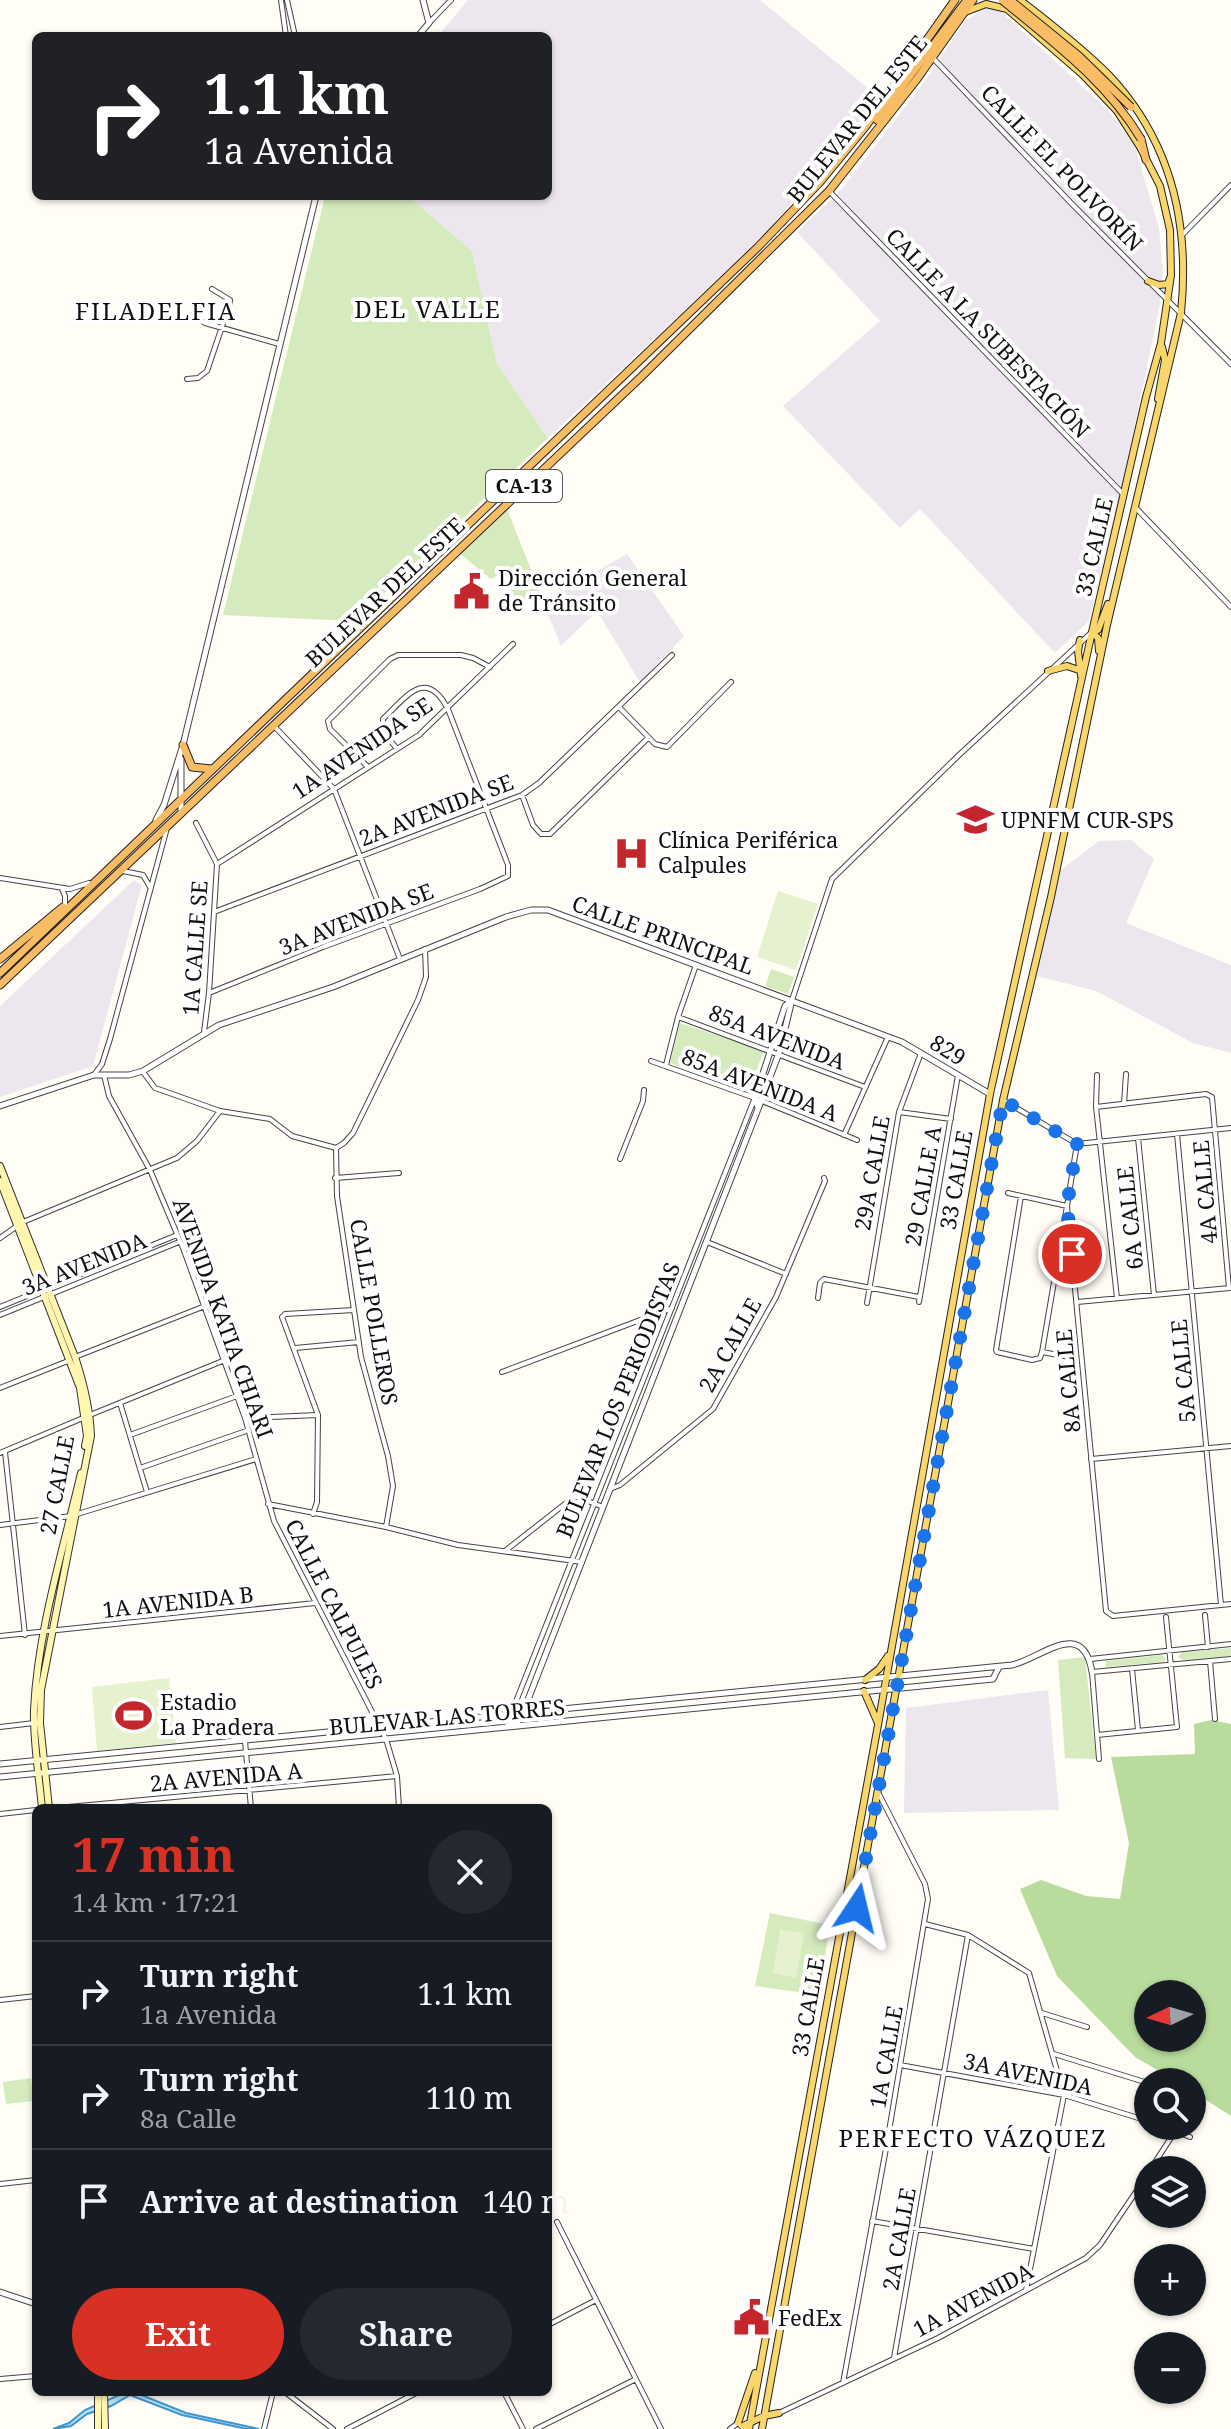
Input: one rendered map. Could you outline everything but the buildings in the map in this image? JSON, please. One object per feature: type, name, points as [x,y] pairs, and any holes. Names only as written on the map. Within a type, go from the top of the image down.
[{"type":"highway","name":"BULEVAR DEL ESTE","points":[[0,973],[765,240],[857,138],[957,0]]},
{"type":"highway","points":[[857,138],[869,128],[967,0]]},
{"type":"highway","name":"BULEVAR DEL ESTE","points":[[0,985],[641,377],[829,191],[973,0]]},
{"type":"highway","points":[[1010,0],[1079,56],[1134,110]]},
{"type":"highway","points":[[1001,3],[1101,86],[1125,113],[1141,139],[1146,160]]},
{"type":"highway","points":[[563,434],[570,443]]},
{"type":"highway","points":[[221,774],[260,732],[259,726]]},
{"type":"highway","points":[[182,748],[192,767],[214,768]]},
{"type":"highway","points":[[0,959],[101,876]]},
{"type":"highway","points":[[0,992],[101,891]]},
{"type":"main road","points":[[1011,12],[1020,0]]},
{"type":"main road","name":"33 CALLE","points":[[760,2428],[1003,1100],[1134,507],[1181,313],[1185,271],[1183,234],[1172,180],[1129,100],[1107,73],[1020,0]]},
{"type":"main road","points":[[965,12],[986,4],[1001,3]]},
{"type":"main road","name":"33 CALLE","points":[[745,2426],[784,2244],[990,1094],[1169,302],[1170,230],[1160,186],[1130,131],[1103,95],[1001,3]]},
{"type":"main road","points":[[1148,281],[1168,284],[1171,275]]},
{"type":"main road","points":[[1157,415],[1159,384],[1165,360],[1161,343]]},
{"type":"main road","points":[[1092,632],[1098,630],[1103,621],[1117,583]]},
{"type":"main road","points":[[1092,632],[1099,641],[1092,686],[1094,694]]},
{"type":"main road","points":[[1080,640],[1082,681]]},
{"type":"main road","points":[[1048,671],[1067,666],[1080,670]]},
{"type":"main road","points":[[0,1166],[20,1224]]},
{"type":"main road","name":"27 CALLE","points":[[0,1181],[73,1359],[88,1416],[74,1516],[36,1684],[34,1723],[37,1761],[48,1804]]},
{"type":"main road","name":"27 CALLE","points":[[37,1761],[48,1633]]},
{"type":"main road","points":[[865,1680],[879,1669],[891,1645]]},
{"type":"main road","points":[[864,1691],[878,1725]]},
{"type":"main road","name":"27 CALLE","points":[[42,1773],[42,1804]]},
{"type":"main road","points":[[745,2426],[759,2362]]},
{"type":"main road","points":[[98,2396],[100,2424],[105,2429]]},
{"type":"main road","points":[[100,2424],[104,2396]]},
{"type":"main road","points":[[745,2426],[764,2416],[779,2413]]},
{"type":"main road","points":[[760,2428],[779,2413]]},
{"type":"street","points":[[284,0],[286,32]]},
{"type":"street","points":[[284,0],[294,32]]},
{"type":"street","points":[[423,0],[429,23]]},
{"type":"street","points":[[421,32],[451,0]]},
{"type":"street","name":"CALLE EL POLVORÍN","points":[[932,57],[1181,313]]},
{"type":"street","points":[[1183,234],[1231,185]]},
{"type":"street","name":"CALLE A LA SUBESTACIÓN","points":[[829,191],[1125,496]]},
{"type":"street","points":[[151,828],[164,805],[182,748],[315,200]]},
{"type":"street","points":[[187,379],[198,378],[207,371],[230,300],[212,289]]},
{"type":"street","points":[[1181,313],[1231,364]]},
{"type":"street","points":[[199,314],[200,320],[280,344]]},
{"type":"street","points":[[1134,507],[1231,607]]},
{"type":"street","name":"BULEVAR LOS PERIODISTAS","points":[[511,1714],[758,1099],[776,1052],[785,1006],[792,1000],[832,879],[1080,640],[1092,632]]},
{"type":"street","name":"1A AVENIDA SE","points":[[217,864],[419,735],[513,644]]},
{"type":"street","points":[[368,767],[330,729],[328,721],[390,659],[406,654],[461,655],[490,667]]},
{"type":"street","name":"2A AVENIDA SE","points":[[214,912],[522,795],[539,783],[672,655]]},
{"type":"street","points":[[619,707],[648,738],[659,746],[667,747],[731,682]]},
{"type":"street","points":[[397,749],[383,731],[382,721],[414,691],[424,687],[434,688],[448,709],[487,810]]},
{"type":"street","points":[[273,724],[334,789],[400,959]]},
{"type":"street","points":[[522,795],[533,825],[541,834],[554,832],[648,738]]},
{"type":"street","points":[[182,748],[182,814]]},
{"type":"street","name":"3A AVENIDA SE","points":[[209,993],[505,879],[509,871],[487,810]]},
{"type":"street","name":"1A CALLE SE","points":[[196,823],[217,864],[204,1032]]},
{"type":"street","points":[[94,1075],[102,1064],[108,1046],[168,827]]},
{"type":"street","points":[[123,871],[143,875],[150,887]]},
{"type":"street","points":[[0,878],[77,888],[89,883]]},
{"type":"street","points":[[60,887],[65,894],[65,905]]},
{"type":"street","name":"CALLE PRINCIPAL","points":[[0,1106],[94,1075],[129,1075],[143,1071],[204,1032],[333,987],[521,912],[548,910],[888,1037]]},
{"type":"street","points":[[143,1071],[155,1088],[220,1111],[270,1119],[292,1136],[336,1148],[353,1133],[418,1000],[426,977],[425,949]]},
{"type":"street","points":[[666,1065],[696,965]]},
{"type":"street","name":"85A AVENIDA","points":[[678,1017],[865,1087]]},
{"type":"street","points":[[844,1135],[888,1037]]},
{"type":"street","name":"829","points":[[888,1037],[921,1051],[990,1094]]},
{"type":"street","name":"29A CALLE","points":[[867,1303],[899,1112],[921,1051]]},
{"type":"street","name":"85A AVENIDA A","points":[[651,1061],[758,1099],[857,1140]]},
{"type":"street","points":[[1096,1107],[1124,1104],[1126,1074]]},
{"type":"street","name":"AVENIDA KATIA CHIARI","points":[[104,1075],[109,1096],[150,1170],[205,1306],[249,1430],[268,1504]]},
{"type":"street","name":"29 CALLE A","points":[[870,1287],[919,1299],[958,1075]]},
{"type":"street","points":[[1097,1075],[1096,1107],[1117,1298]]},
{"type":"street","points":[[620,1159],[643,1101],[644,1090]]},
{"type":"street","name":"4A CALLE","points":[[1124,1104],[1210,1095],[1216,1129],[1230,1288]]},
{"type":"street","name":"BULEVAR LOS PERIODISTAS","points":[[523,1712],[758,1109],[758,1099]]},
{"type":"street","points":[[1003,1100],[1077,1144],[1231,1128]]},
{"type":"street","points":[[0,1238],[20,1224],[166,1164],[188,1150],[220,1111]]},
{"type":"street","points":[[899,1112],[951,1119]]},
{"type":"street","name":"5A CALLE","points":[[1177,1134],[1221,1605]]},
{"type":"street","name":"6A CALLE","points":[[1138,1138],[1154,1295]]},
{"type":"street","name":"8A CALLE","points":[[1077,1144],[1067,1206],[1107,1614],[1221,1605]]},
{"type":"street","name":"CALLE POLLEROS","points":[[336,1148],[335,1178],[359,1342],[393,1486],[386,1527]]},
{"type":"street","points":[[335,1178],[399,1173]]},
{"type":"street","name":"2A CALLE","points":[[610,1489],[620,1485],[713,1409],[786,1274],[824,1178]]},
{"type":"street","points":[[1008,1193],[1067,1206],[1042,1352],[1040,1358],[1032,1360],[997,1352],[995,1346],[1021,1196]]},
{"type":"street","name":"3A AVENIDA","points":[[0,1315],[177,1235]]},
{"type":"street","name":"3A AVENIDA","points":[[0,1307],[47,1293],[180,1242]]},
{"type":"street","points":[[707,1242],[786,1274]]},
{"type":"street","points":[[818,1298],[820,1283],[824,1279],[870,1287]]},
{"type":"street","points":[[1077,1302],[1230,1288]]},
{"type":"street","points":[[0,1388],[205,1306]]},
{"type":"street","points":[[502,1372],[672,1308],[681,1309]]},
{"type":"street","points":[[313,1514],[317,1502],[318,1415],[282,1320],[283,1315],[354,1310]]},
{"type":"street","points":[[295,1348],[359,1342]]},
{"type":"street","points":[[1042,1352],[1075,1358]]},
{"type":"street","points":[[25,1635],[2,1452],[225,1360]]},
{"type":"street","points":[[130,1435],[237,1396]]},
{"type":"street","points":[[120,1402],[147,1492]]},
{"type":"street","points":[[245,1418],[318,1415]]},
{"type":"street","points":[[140,1468],[249,1430]]},
{"type":"street","points":[[1091,1459],[1231,1446]]},
{"type":"street","points":[[0,1525],[74,1516],[256,1459]]},
{"type":"street","points":[[503,1552],[575,1496],[603,1507]]},
{"type":"street","points":[[268,1504],[386,1527],[458,1545],[582,1562]]},
{"type":"street","name":"CALLE CALPULES","points":[[268,1504],[315,1603],[386,1739],[397,1776],[399,1804]]},
{"type":"street","name":"1A AVENIDA B","points":[[0,1636],[315,1603]]},
{"type":"street","points":[[1221,1605],[1231,1604]]},
{"type":"street","points":[[1205,1615],[1208,1647]]},
{"type":"street","points":[[1097,1735],[1177,1727],[1166,1617]]},
{"type":"street","points":[[999,1667],[1023,1663],[1064,1643],[1076,1644],[1083,1649],[1090,1659],[1092,1672],[1099,1759]]},
{"type":"street","points":[[1090,1659],[1231,1644]]},
{"type":"street","points":[[1092,1672],[1231,1659]]},
{"type":"street","points":[[1210,1661],[1215,1719]]},
{"type":"street","name":"BULEVAR LAS TORRES","points":[[0,1764],[999,1667]]},
{"type":"street","name":"BULEVAR LAS TORRES","points":[[0,1777],[993,1679],[999,1667]]},
{"type":"street","points":[[1132,1669],[1138,1730]]},
{"type":"street","points":[[864,1691],[865,1680]]},
{"type":"street","points":[[493,1729],[517,1722],[523,1712]]},
{"type":"street","points":[[435,1722],[432,1729],[435,1734]]},
{"type":"street","points":[[0,1727],[34,1723]]},
{"type":"street","points":[[245,1741],[251,1804]]},
{"type":"street","name":"2A AVENIDA A","points":[[100,1804],[397,1776]]},
{"type":"street","name":"1A CALLE","points":[[843,2383],[928,1899],[925,1884],[878,1792]]},
{"type":"street","points":[[0,1814],[32,1810]]},
{"type":"street","points":[[925,1924],[968,1935],[1029,1973],[1054,2054],[1064,2095],[1026,2290]]},
{"type":"street","name":"2A CALLE","points":[[894,2359],[968,1935]]},
{"type":"street","points":[[0,2000],[32,1996]]},
{"type":"street","points":[[1042,2013],[1087,2027]]},
{"type":"street","points":[[1054,2054],[1134,2079]]},
{"type":"street","name":"3A AVENIDA","points":[[900,2065],[1064,2095],[1134,2117]]},
{"type":"street","points":[[0,2184],[32,2180]]},
{"type":"street","name":"1A AVENIDA","points":[[779,2413],[894,2359],[1086,2258],[1100,2245],[1134,2194]]},
{"type":"street","points":[[872,2221],[1034,2249]]},
{"type":"street","points":[[557,2222],[661,2429]]},
{"type":"street","points":[[0,2292],[32,2303]]},
{"type":"street","points":[[552,2323],[596,2300]]},
{"type":"street","points":[[0,2379],[32,2376]]},
{"type":"street","points":[[536,2429],[636,2379]]},
{"type":"street","points":[[264,2429],[272,2396]]},
{"type":"street","points":[[290,2396],[333,2429]]},
{"type":"street","points":[[347,2429],[410,2396]]},
{"type":"street","points":[[506,2396],[523,2429]]},
{"type":"street","points":[[730,2429],[745,2426]]},
{"type":"shaded area","points":[[468,0],[760,0],[880,98],[762,237],[548,438],[497,364],[472,251],[413,200],[552,200],[552,32],[441,32]]},
{"type":"shaded area","points":[[986,8],[999,10],[1109,111],[1135,147],[1159,228],[1163,272],[1160,304],[1122,486],[1089,621],[1055,653],[920,509],[900,528],[783,406],[880,321],[797,232],[841,190],[923,84],[966,20]]},
{"type":"shaded area","points":[[627,554],[684,636],[640,682],[597,611],[561,646],[543,602]]},
{"type":"shaded area","points":[[1131,840],[1154,859],[1126,923],[1231,965],[1231,1053],[1193,1043],[1096,991],[1037,976],[1053,876],[1099,841]]},
{"type":"shaded area","points":[[134,880],[142,885],[93,1066],[0,1097],[0,1006]]},
{"type":"shaded area","points":[[1048,1690],[1059,1810],[904,1813],[906,1708]]},
{"type":"green space","points":[[324,200],[413,200],[472,251],[497,364],[548,438],[355,621],[223,615]]},
{"type":"green space","points":[[507,509],[541,595],[509,603],[497,576],[491,579],[458,552]]},
{"type":"green space","points":[[778,891],[818,904],[796,970],[757,957]]},
{"type":"green space","points":[[771,969],[794,977],[788,994],[765,986]]},
{"type":"green space","points":[[680,1023],[764,1051],[748,1091],[670,1063]]},
{"type":"green space","points":[[1231,1648],[1231,1656],[1183,1660],[1178,1657],[1182,1652]]},
{"type":"green space","points":[[1161,1655],[1166,1658],[1163,1662],[1106,1667],[1106,1661]]},
{"type":"green space","points":[[1085,1657],[1096,1759],[1065,1758],[1058,1660]]},
{"type":"green space","name":"Estadio La Pradera","points":[[169,1678],[176,1743],[97,1751],[92,1687]]},
{"type":"green space","points":[[1211,1720],[1231,1724],[1231,2116],[1206,2100],[1206,2068],[1154,2068],[1135,2057],[1057,1976],[1020,1889],[1041,1880],[1086,1896],[1120,1899],[1129,1843],[1111,1757],[1195,1754],[1194,1724]]},
{"type":"green space","points":[[770,1913],[830,1925],[819,1995],[755,1986]]},
{"type":"green space","points":[[780,1929],[804,1933],[796,1978],[773,1973]]},
{"type":"green space","points":[[31,2078],[32,2101],[6,2104],[3,2082]]},
{"type":"water","points":[[117,2396],[128,2396],[87,2414],[71,2426],[53,2429],[69,2423],[85,2410]]},
{"type":"water","points":[[133,2396],[144,2396],[186,2413],[259,2429],[247,2429],[182,2415]]},
{"type":"place","name":"Dirección General de Tránsito","points":[[472,591]]},
{"type":"place","name":"UPNFM CUR-SPS","points":[[975,820]]},
{"type":"place","name":"Clínica Periférica Calpules","points":[[632,853]]},
{"type":"place","name":"Estadio La Pradera","points":[[134,1715]]},
{"type":"place","name":"FedEx","points":[[752,2318]]},
{"type":"district","name":"DEL VALLE","points":[[428,310]]},
{"type":"district","name":"FILADELFIA","points":[[156,312]]},
{"type":"district","name":"PERFECTO VÁZQUEZ","points":[[973,2139]]},
{"type":"route","points":[[857,1908],[1003,1100],[1077,1144],[1067,1206],[1072,1254]]}]
